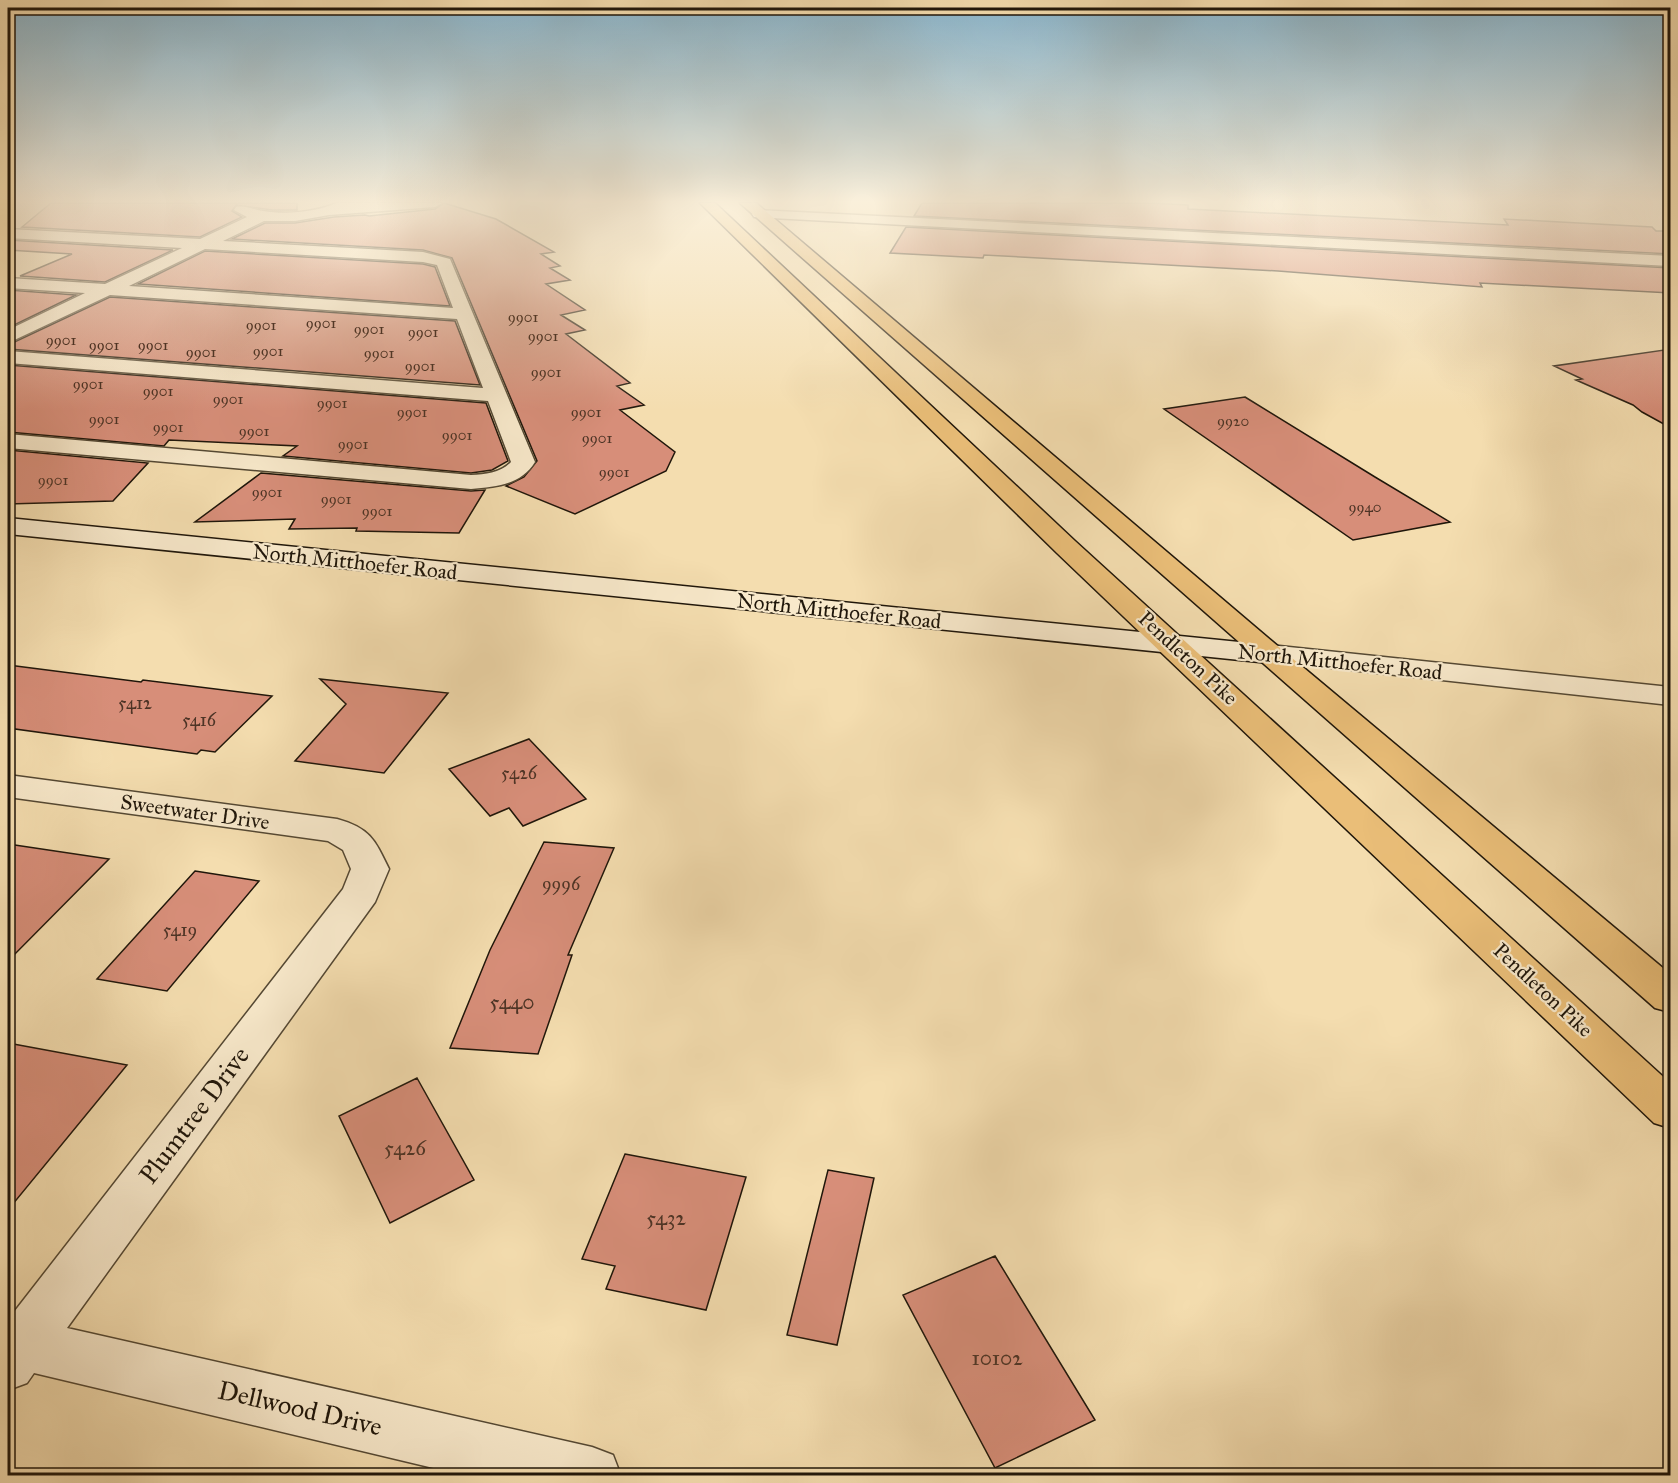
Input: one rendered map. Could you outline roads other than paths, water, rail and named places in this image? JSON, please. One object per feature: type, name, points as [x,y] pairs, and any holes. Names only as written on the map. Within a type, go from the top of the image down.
[{"type":"main road","name":"Pendleton Pike","points":[[779,272],[1066,547],[1174,645],[1671,1110]]},
{"type":"main road","points":[[827,272],[1671,997]]},
{"type":"street","points":[[8,338],[144,272]]},
{"type":"street","points":[[8,441],[480,481],[504,476],[522,466],[449,272]]},
{"type":"street","points":[[8,283],[465,314]]},
{"type":"street","points":[[8,357],[497,395]]},
{"type":"street","name":"North Mitthoefer Road","points":[[8,526],[1671,696]]},
{"type":"street","name":"Sweetwater Drive","points":[[8,786],[337,831],[358,843],[368,862]]},
{"type":"street","name":"Plumtree Drive","points":[[12,1350],[361,893],[370,869],[368,862]]},
{"type":"street","name":"Dellwood Drive","points":[[12,1350],[592,1476]]}]
